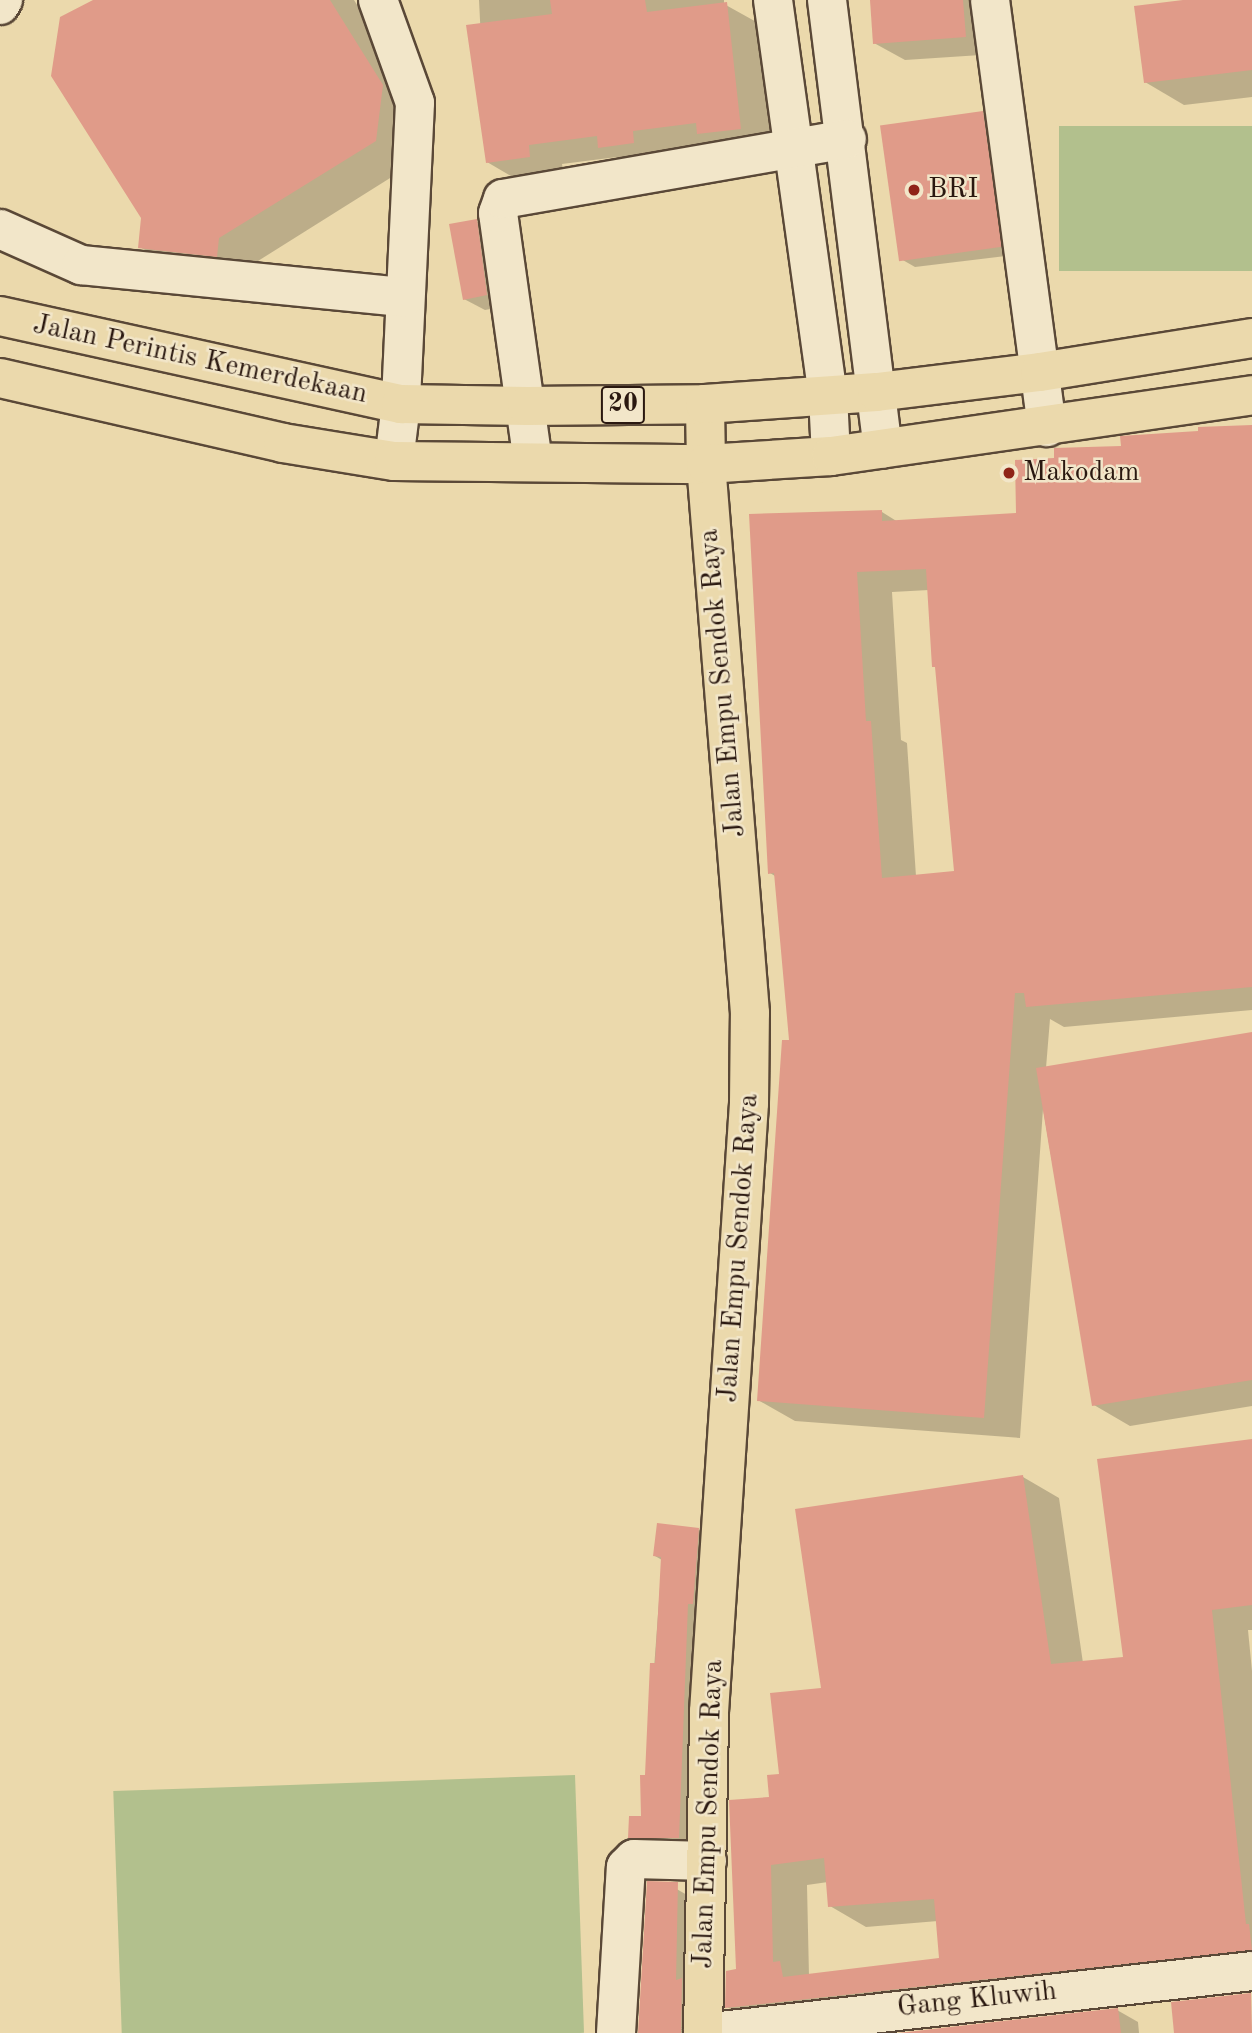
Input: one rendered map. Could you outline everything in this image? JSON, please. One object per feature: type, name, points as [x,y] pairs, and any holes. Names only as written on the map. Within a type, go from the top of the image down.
[{"type":"main road","name":"Jalan Perintis Kemerdekaan","points":[[0,316],[401,404],[705,404],[828,396],[1040,372],[1252,338]]},
{"type":"main road","name":"20","points":[[0,378],[283,443],[394,461],[706,464],[831,456],[1047,427],[1252,395]]},
{"type":"main road","points":[[705,404],[706,464]]},
{"type":"main road","name":"Jalan Empu Sendok Raya","points":[[703,2033],[709,1712],[749,1103],[750,1013],[706,464]]},
{"type":"street","points":[[0,5],[3,0]]},
{"type":"street","points":[[378,0],[415,103],[401,404]]},
{"type":"street","points":[[773,0],[828,396],[831,456]]},
{"type":"street","points":[[827,0],[847,139],[883,449]]},
{"type":"street","points":[[990,0],[1047,427]]},
{"type":"street","points":[[533,462],[498,213],[503,199],[847,139]]},
{"type":"street","points":[[0,229],[81,265],[404,298]]},
{"type":"street","name":"Jalan Perintis Kemerdekaan","points":[[394,461],[401,404]]},
{"type":"street","points":[[616,2033],[626,1867],[634,1859],[707,1861]]},
{"type":"street","name":"Gang Kluwih","points":[[703,2033],[1252,1971]]},
{"type":"green space","points":[[1059,126],[1252,126],[1252,271],[1059,271]]},
{"type":"green space","points":[[575,1775],[584,2033],[122,2033],[113,1791]]},
{"type":"building","points":[[93,0],[330,0],[383,85],[376,141],[219,238],[217,257],[138,248],[141,218],[51,76],[60,17]]},
{"type":"building","points":[[550,0],[645,0],[647,12],[727,2],[741,129],[697,134],[696,123],[633,131],[634,143],[598,148],[597,136],[529,145],[530,157],[486,163],[466,25],[552,14]]},
{"type":"building","points":[[870,0],[963,0],[966,37],[873,44]]},
{"type":"building","points":[[1183,0],[1252,0],[1252,70],[1144,83],[1134,6]]},
{"type":"building","points":[[983,111],[1002,247],[899,261],[880,125]]},
{"type":"building","points":[[477,219],[487,295],[463,300],[449,224]]},
{"type":"building","points":[[1252,425],[1252,987],[1026,1007],[1024,993],[1015,993],[984,1418],[757,1401],[782,1040],[789,1040],[774,873],[768,874],[749,514],[882,510],[882,521],[1016,513],[1015,460],[1054,458],[1054,448],[1121,446],[1120,436],[1198,431],[1198,427]],"holes":[[[926,569],[932,667],[935,667],[954,871],[882,878],[871,721],[866,721],[857,572]]]},
{"type":"building","points":[[1252,1032],[1252,1380],[1092,1406],[1036,1068]]},
{"type":"building","points":[[1252,1439],[1252,1605],[1212,1610],[1246,1924],[1249,1924],[1252,1950],[725,2008],[726,1971],[736,1969],[729,1800],[769,1797],[767,1775],[779,1774],[770,1693],[821,1688],[795,1509],[1023,1475],[1051,1664],[1123,1657],[1097,1459]],"holes":[[[824,1858],[828,1907],[934,1899],[939,1958],[783,1977],[780,1961],[773,1962],[771,1865]]]},
{"type":"building","points":[[657,1523],[699,1528],[693,1604],[688,1604],[679,1838],[628,1838],[629,1816],[641,1816],[640,1775],[645,1775],[650,1663],[655,1663],[661,1557],[653,1556]]},
{"type":"building","points":[[647,1881],[678,1882],[676,1980],[682,1978],[681,2033],[638,2033]]},
{"type":"building","points":[[1251,1993],[1252,2033],[1174,2033],[1171,2002]]},
{"type":"building","points":[[1118,2008],[1121,2033],[898,2033]]},
{"type":"place","name":"BRI","points":[[914,190]]},
{"type":"place","name":"Makodam","points":[[1009,473]]}]
